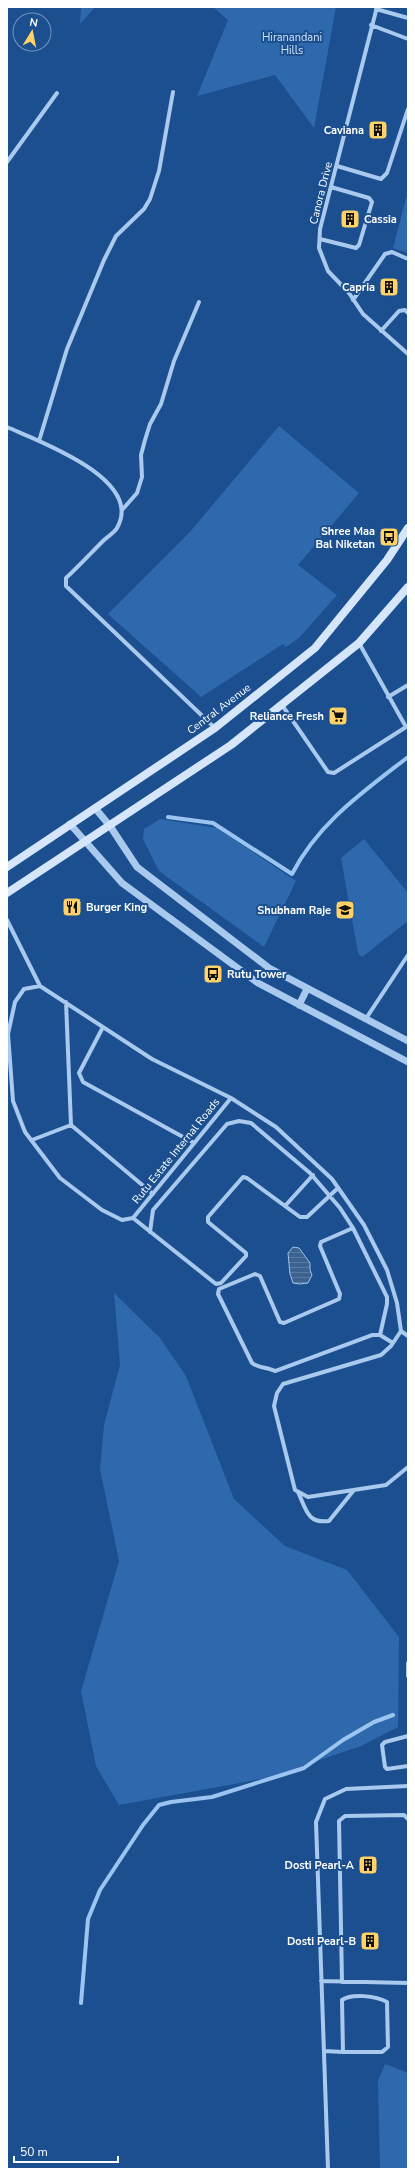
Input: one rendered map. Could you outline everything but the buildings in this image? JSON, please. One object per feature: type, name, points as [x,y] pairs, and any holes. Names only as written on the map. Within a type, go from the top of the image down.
[{"type":"main road","name":"Central Avenue","points":[[7,867],[215,728],[315,648],[387,560],[408,528]]},
{"type":"main road","points":[[7,892],[85,843],[231,745],[359,643],[408,587]]},
{"type":"street","points":[[377,8],[408,18]]},
{"type":"street","name":"Canora Drive","points":[[377,8],[320,229],[319,248],[328,271],[354,300],[363,314],[408,354]]},
{"type":"street","points":[[372,25],[408,39]]},
{"type":"street","points":[[39,441],[66,349],[104,260],[116,236],[144,209],[150,199],[159,170],[173,92]]},
{"type":"street","points":[[7,162],[57,93]]},
{"type":"street","points":[[337,166],[381,179],[387,173],[408,109]]},
{"type":"street","points":[[320,239],[356,248],[359,245],[372,202],[369,198],[331,187]]},
{"type":"street","points":[[354,300],[385,254],[392,252],[408,259]]},
{"type":"street","points":[[199,302],[174,361],[161,404],[150,424],[141,455],[142,477],[137,493],[122,510],[116,528],[66,578],[66,586],[215,728]]},
{"type":"street","points":[[381,331],[399,311],[405,310],[408,313]]},
{"type":"street","points":[[7,427],[61,451],[100,474],[115,492],[122,510]]},
{"type":"street","points":[[282,705],[328,772],[334,773],[407,727],[359,643]]},
{"type":"street","points":[[388,696],[408,685]]},
{"type":"street","points":[[95,808],[110,826],[137,867],[269,968],[365,1020],[408,1041]]},
{"type":"street","points":[[70,824],[85,843],[122,883],[258,983],[408,1062]]},
{"type":"street","points":[[7,920],[40,986]]},
{"type":"street","points":[[365,1020],[408,955]]},
{"type":"street","name":"Rutu Estate Internal Roads","points":[[231,1098],[133,1218],[122,1220],[102,1210],[60,1178],[26,1132],[13,1101],[8,1034],[14,1002],[24,989],[40,986],[152,1059],[231,1098],[276,1127],[332,1179],[364,1225],[387,1270],[397,1303],[401,1331]]},
{"type":"street","points":[[299,1004],[307,988]]},
{"type":"street","points":[[66,1002],[71,1125],[153,1194]]},
{"type":"street","points":[[103,1026],[79,1073],[83,1082],[194,1143]]},
{"type":"street","points":[[150,1232],[153,1210],[227,1124],[239,1121],[251,1123],[313,1175],[330,1195],[352,1228],[387,1297],[387,1304],[380,1335]]},
{"type":"street","points":[[32,1140],[71,1125]]},
{"type":"street","points":[[286,1206],[313,1175]]},
{"type":"street","points":[[133,1218],[216,1284],[221,1283],[246,1256],[246,1252],[208,1222],[208,1217],[243,1177],[247,1178],[300,1217],[306,1217],[338,1188]]},
{"type":"street","points":[[352,1228],[321,1242],[320,1246],[340,1294],[339,1299],[284,1323],[280,1322],[260,1276],[255,1274],[219,1289],[218,1294],[252,1363],[256,1366],[263,1366],[275,1371],[372,1335],[380,1335],[393,1343]]},
{"type":"street","points":[[354,1490],[329,1521],[320,1522],[310,1518],[298,1491],[296,1490],[274,1406],[277,1393],[283,1384],[381,1355],[393,1343],[401,1331],[408,1336]]},
{"type":"street","points":[[298,1491],[308,1497],[386,1485],[408,1467]]},
{"type":"street","points":[[408,1664],[408,1676]]},
{"type":"street","points":[[408,1736],[385,1742],[382,1745],[385,1767],[387,1769],[408,1766]]},
{"type":"street","points":[[328,2169],[316,1822],[325,1799],[346,1789],[408,1786]]},
{"type":"street","points":[[342,1982],[339,1821],[345,1816],[404,1815],[408,1819]]},
{"type":"street","points":[[322,1982],[408,1983]]},
{"type":"street","points":[[324,2051],[342,2052],[382,2052],[388,2047],[387,2002],[379,1998],[347,1996],[342,2000],[342,2052]]},
{"type":"green space","points":[[81,7],[95,7],[80,24]]},
{"type":"green space","name":"Hiranandani Hills","points":[[213,7],[336,7],[314,128],[275,75],[197,96],[228,20]]},
{"type":"green space","points":[[408,196],[408,253],[393,248],[406,198]]},
{"type":"green space","points":[[279,426],[359,493],[298,565],[337,595],[299,638],[286,647],[283,644],[201,697],[108,614],[189,533]]},
{"type":"green space","points":[[160,819],[217,828],[296,881],[264,947],[159,871],[143,839],[144,829]]},
{"type":"green space","points":[[364,839],[408,893],[408,921],[362,957],[358,953],[341,858]]},
{"type":"green space","points":[[114,1293],[160,1338],[186,1376],[234,1499],[285,1546],[347,1570],[399,1637],[398,1727],[361,1746],[267,1778],[119,1805],[96,1766],[81,1691],[119,1561],[100,1469],[104,1425],[120,1365]]},
{"type":"green space","points":[[385,2064],[408,2073],[408,2169],[380,2169],[378,2081]]},
{"type":"shaded area","points":[[293,1247],[299,1248],[310,1263],[312,1275],[308,1283],[293,1283],[290,1274],[288,1253]]},
{"type":"waterway","points":[[168,817],[213,823],[292,874],[303,855],[329,823],[343,809],[408,757]]},
{"type":"waterway","points":[[81,2003],[88,1919],[100,1890],[143,1825],[159,1805],[212,1797],[304,1768],[343,1740],[374,1722],[393,1715]]},
{"type":"place","name":"Caviana","points":[[378,130]]},
{"type":"place","name":"Cassia","points":[[350,219]]},
{"type":"place","name":"Capria","points":[[389,287]]},
{"type":"place","name":"Shree Maa Bal Niketan","points":[[389,537]]},
{"type":"place","name":"Reliance Fresh","points":[[338,716]]},
{"type":"place","name":"Burger King","points":[[72,907]]},
{"type":"place","name":"Shubham Raje","points":[[345,910]]},
{"type":"place","name":"Rutu Tower","points":[[213,974]]},
{"type":"place","name":"Dosti Pearl-A","points":[[368,1865]]},
{"type":"place","name":"Dosti Pearl-B","points":[[370,1941]]}]
